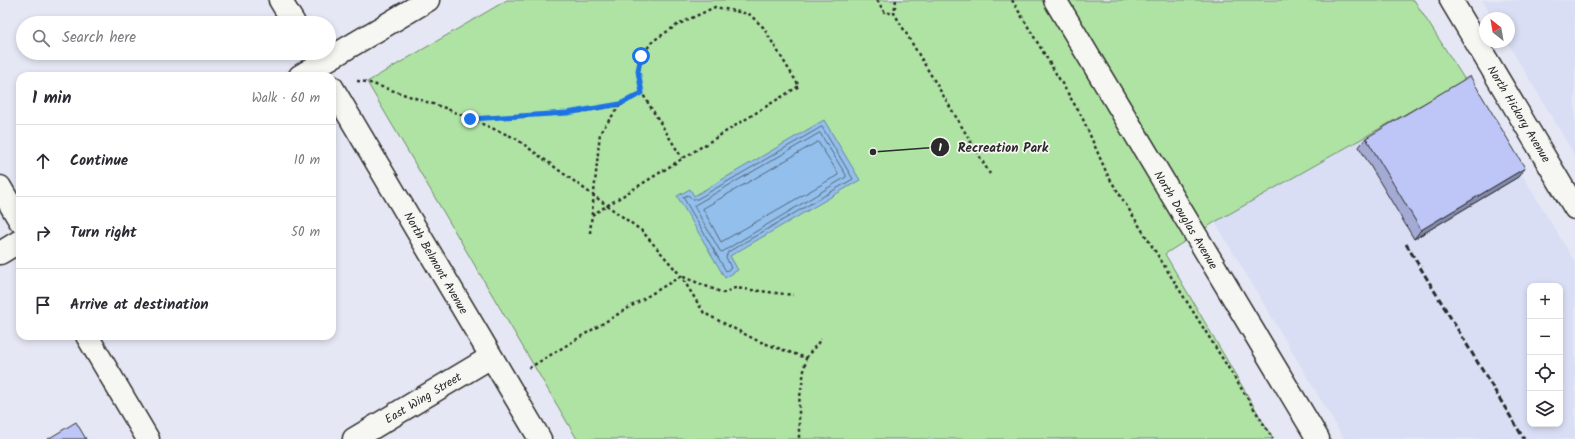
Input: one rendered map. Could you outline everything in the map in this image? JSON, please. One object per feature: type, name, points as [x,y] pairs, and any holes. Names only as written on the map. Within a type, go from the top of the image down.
[{"type":"street","points":[[280,0],[290,16]]},
{"type":"street","points":[[336,55],[428,0]]},
{"type":"street","name":"North Douglas Avenue","points":[[1055,0],[1318,439]]},
{"type":"street","name":"North Hickory Avenue","points":[[1451,0],[1575,208]]},
{"type":"street","points":[[307,72],[319,65]]},
{"type":"street","name":"North Belmont Avenue","points":[[336,94],[540,439]]},
{"type":"street","points":[[0,187],[16,214]]},
{"type":"street","points":[[0,253],[16,243]]},
{"type":"street","points":[[89,340],[148,439]]},
{"type":"street","name":"East Wing Street","points":[[354,439],[491,357]]},
{"type":"path","points":[[877,0],[885,13],[894,12]]},
{"type":"path","points":[[896,0],[894,12],[990,174]]},
{"type":"path","points":[[1012,0],[1082,117],[1108,176],[1273,439]]},
{"type":"path","points":[[592,215],[799,86],[763,27],[749,14],[715,7],[677,25],[653,41],[641,56],[638,71],[642,93],[682,158]]},
{"type":"path","points":[[357,80],[445,108],[515,138],[642,231],[681,276],[704,313],[758,341],[806,358]]},
{"type":"path","points":[[470,119],[567,113],[620,104],[642,93]]},
{"type":"path","points":[[590,233],[600,133],[620,104]]},
{"type":"path","points":[[681,276],[723,293],[735,288],[793,295]]},
{"type":"path","points":[[529,368],[681,276]]},
{"type":"path","points":[[799,439],[799,403],[806,358],[821,339]]},
{"type":"shaded area","points":[[1482,0],[1575,0],[1575,156],[1511,48],[1515,48],[1515,12],[1489,12]]},
{"type":"shaded area","points":[[1465,80],[1575,262],[1575,439],[1344,439],[1215,222]]},
{"type":"green space","points":[[507,0],[1414,0],[1465,80],[1215,222],[1165,254],[1273,439],[577,439],[367,82]]},
{"type":"water","points":[[824,120],[860,180],[730,256],[738,270],[725,278],[677,196],[690,189],[694,196]]},
{"type":"building","points":[[1470,76],[1525,168],[1421,230],[1366,138]]},
{"type":"building","points":[[76,422],[86,439],[48,439]]},
{"type":"railway","points":[[1406,244],[1524,439]]},
{"type":"place","name":"Recreation Park","points":[[873,152]]},
{"type":"route","points":[[470,119],[567,113],[620,104],[642,93],[638,71],[641,56]]}]
